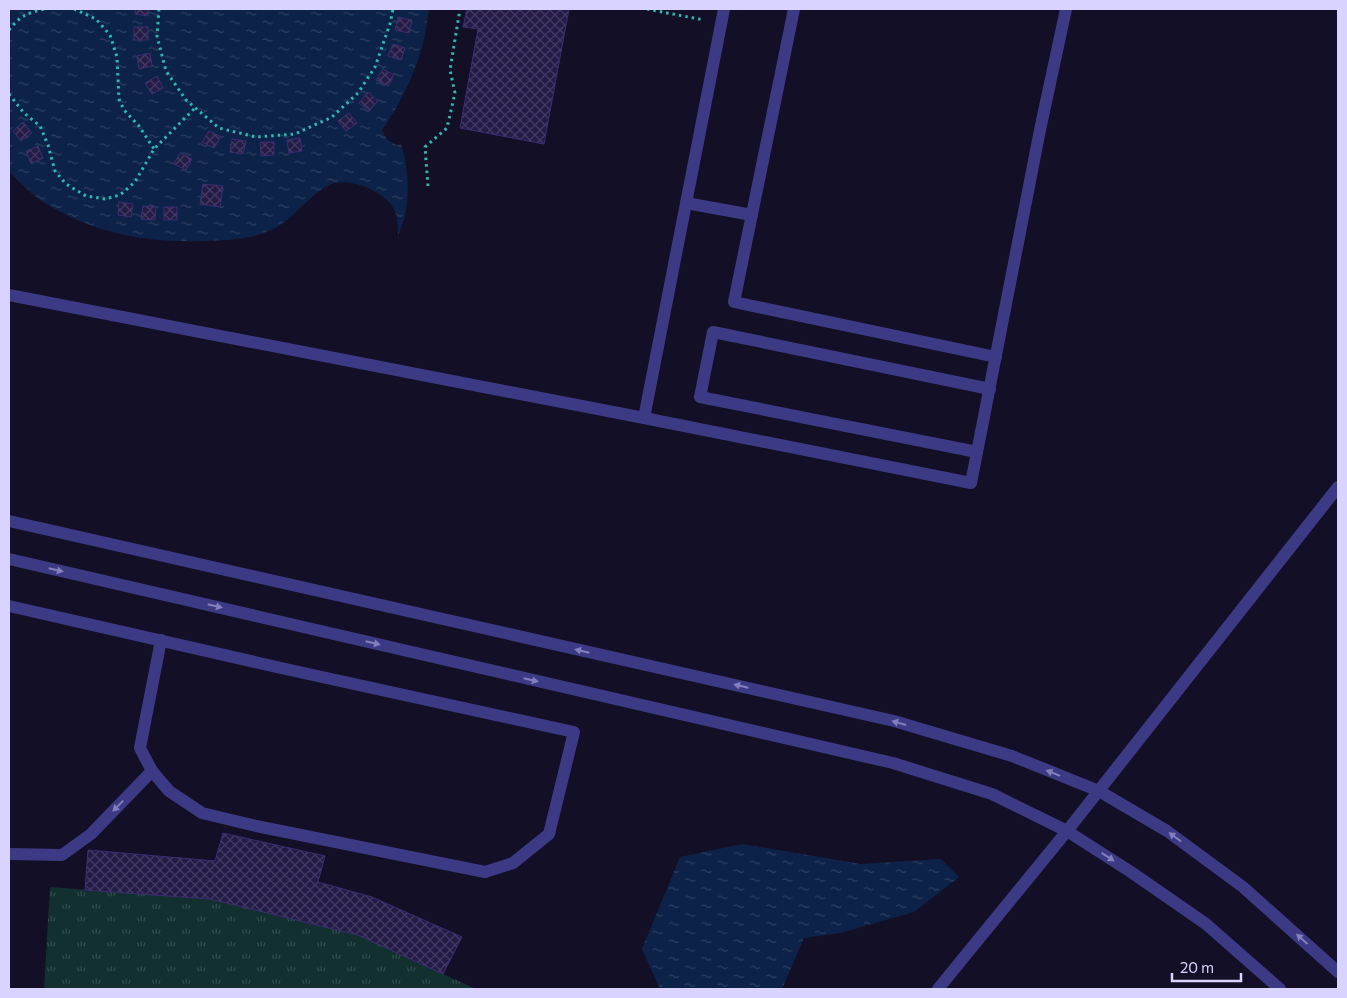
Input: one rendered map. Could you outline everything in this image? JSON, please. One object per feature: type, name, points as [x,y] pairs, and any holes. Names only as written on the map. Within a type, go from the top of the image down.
[{"type":"street","points":[[644,418],[724,9]]},
{"type":"street","points":[[678,246],[724,9]]},
{"type":"street","points":[[794,9],[734,302],[996,357]]},
{"type":"street","points":[[9,295],[971,483],[1040,130],[1066,9]]},
{"type":"street","points":[[686,203],[752,215]]},
{"type":"street","points":[[977,452],[700,397],[713,332],[990,389]]},
{"type":"street","points":[[938,989],[1099,791],[1338,486]]},
{"type":"street","points":[[9,521],[894,721],[1012,756],[1099,791],[1167,831],[1243,887],[1338,972]]},
{"type":"street","points":[[9,559],[893,764],[992,794],[1067,831],[1131,872],[1206,924],[1280,989]]},
{"type":"street","points":[[9,606],[574,732],[549,834],[513,863],[485,872],[256,826],[202,813],[169,791],[152,771],[140,748],[160,640]]},
{"type":"street","points":[[9,854],[62,855],[91,834],[152,771]]},
{"type":"path","points":[[9,30],[17,20],[32,12],[44,9]]},
{"type":"path","points":[[74,9],[96,19],[110,34],[117,57],[119,99],[124,110],[154,149]]},
{"type":"path","points":[[159,9],[157,36],[166,71],[186,100],[219,128],[256,137],[295,134],[332,117],[358,93],[375,67],[390,24],[393,9]]},
{"type":"path","points":[[428,186],[425,147],[447,128],[455,93],[450,70],[460,9]]},
{"type":"path","points":[[647,9],[721,24]]},
{"type":"path","points":[[9,94],[24,113],[40,126],[48,145],[55,171],[66,184],[86,196],[104,199],[120,195],[135,182],[154,149],[195,108]]},
{"type":"green space","points":[[50,887],[210,899],[358,935],[476,989],[44,989]]},
{"type":"water","points":[[9,9],[429,9],[423,44],[415,67],[401,99],[382,130],[390,141],[397,145],[401,144],[406,166],[407,202],[398,235],[398,225],[394,209],[384,197],[360,185],[343,182],[335,183],[322,189],[287,220],[275,228],[255,236],[238,239],[182,241],[139,238],[119,234],[79,221],[40,200],[9,172]]},
{"type":"water","points":[[742,844],[861,864],[941,859],[959,877],[914,912],[840,933],[804,938],[782,989],[660,989],[642,949],[680,857]]},
{"type":"building","points":[[136,9],[149,9],[148,16],[135,14]]},
{"type":"building","points":[[467,9],[569,9],[544,144],[460,128],[478,29],[463,27]]},
{"type":"building","points":[[398,17],[412,20],[409,33],[395,30]]},
{"type":"building","points":[[134,27],[148,27],[148,40],[134,40]]},
{"type":"building","points":[[393,44],[405,48],[401,60],[388,56]]},
{"type":"building","points":[[150,53],[152,66],[139,69],[137,56]]},
{"type":"building","points":[[383,69],[394,75],[388,86],[376,80]]},
{"type":"building","points":[[157,76],[163,88],[152,94],[145,83]]},
{"type":"building","points":[[368,92],[378,101],[369,111],[359,103]]},
{"type":"building","points":[[349,113],[357,123],[346,131],[338,121]]},
{"type":"building","points":[[23,122],[32,133],[21,141],[13,131]]},
{"type":"building","points":[[209,131],[221,137],[214,148],[202,142]]},
{"type":"building","points":[[300,138],[302,151],[289,153],[287,140]]},
{"type":"building","points":[[232,139],[246,141],[243,154],[230,152]]},
{"type":"building","points":[[260,142],[274,142],[274,155],[261,156]]},
{"type":"building","points":[[38,146],[43,158],[31,164],[26,151]]},
{"type":"building","points":[[180,153],[192,159],[186,170],[174,164]]},
{"type":"building","points":[[203,184],[223,186],[220,207],[200,204]]},
{"type":"building","points":[[119,202],[133,204],[131,217],[118,215]]},
{"type":"building","points":[[143,206],[156,207],[155,220],[141,219]]},
{"type":"building","points":[[164,207],[177,207],[177,220],[164,220]]},
{"type":"building","points":[[223,833],[325,856],[318,882],[372,897],[462,937],[443,974],[358,935],[210,899],[85,890],[88,850],[215,861]]}]
